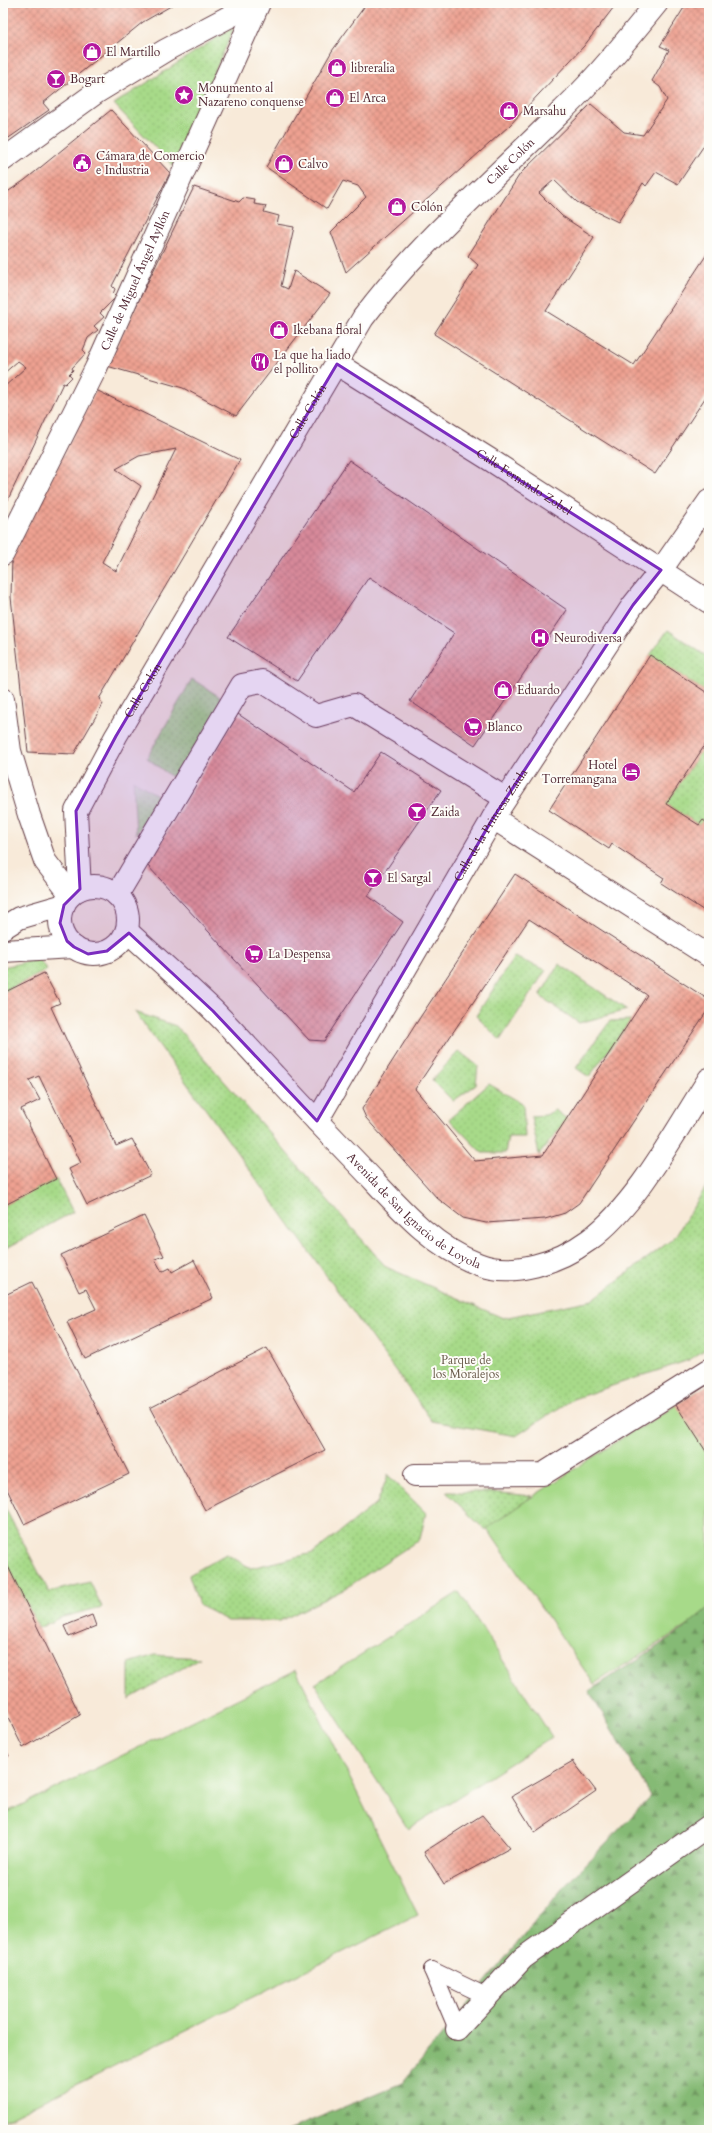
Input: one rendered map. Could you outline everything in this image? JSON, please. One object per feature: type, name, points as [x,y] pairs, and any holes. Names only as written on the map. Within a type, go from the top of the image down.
[{"type":"street","points":[[3,160],[97,92],[166,50],[255,3]]},
{"type":"street","name":"Calle de Miguel Ángel Ayllón","points":[[3,554],[96,368],[259,3]]},
{"type":"street","name":"Calle Colón","points":[[72,896],[76,811],[116,736],[363,318],[409,261],[599,73],[657,3]]},
{"type":"street","name":"Calle Fernando Zobel","points":[[337,364],[709,602]]},
{"type":"street","name":"Calle de la Princesa Zaida","points":[[317,1121],[505,798],[633,605],[661,570],[709,501]]},
{"type":"street","points":[[117,895],[242,685],[262,681],[316,716],[354,705],[505,798]]},
{"type":"street","points":[[3,699],[10,751],[29,815],[45,861],[72,896]]},
{"type":"street","points":[[493,818],[709,956]]},
{"type":"street","points":[[3,928],[19,918],[72,896],[90,886],[109,890],[117,895],[124,903],[127,912],[127,931],[123,939],[107,951],[88,954],[74,947],[67,941],[60,924],[72,896]]},
{"type":"street","name":"Avenida de San Ignacio de Loyola","points":[[127,931],[213,1011],[317,1121],[430,1236],[451,1251],[479,1264],[499,1268],[516,1268],[535,1265],[560,1257],[588,1241],[607,1224],[641,1185],[709,1079]]},
{"type":"street","points":[[3,952],[74,947]]},
{"type":"street","points":[[415,1474],[543,1474],[709,1370]]},
{"type":"street","points":[[457,2029],[523,1958],[709,1826]]},
{"type":"lane","points":[[457,2029],[432,1970],[488,1996]]},
{"type":"highlighted area","points":[[337,364],[661,570],[633,605],[493,818],[317,1121],[213,1011],[129,933],[107,951],[88,954],[74,947],[67,941],[60,923],[64,905],[80,889],[76,811],[116,736]]},
{"type":"green space","points":[[235,26],[173,166],[114,104]]},
{"type":"green space","points":[[668,630],[709,658],[709,694],[650,655]]},
{"type":"green space","points":[[192,679],[226,701],[177,781],[147,758]]},
{"type":"green space","points":[[709,739],[709,824],[703,820],[699,825],[666,804]]},
{"type":"green space","points":[[133,780],[162,798],[136,834]]},
{"type":"green space","points":[[514,957],[546,970],[500,1040],[476,1016]]},
{"type":"green space","points":[[39,959],[47,970],[3,992],[3,967]]},
{"type":"green space","points":[[559,964],[627,1010],[579,1023],[540,996]]},
{"type":"green space","name":"Parque de los Moralejos","points":[[135,1012],[176,1026],[386,1267],[503,1318],[592,1300],[674,1238],[709,1182],[709,1347],[689,1360],[573,1399],[516,1436],[432,1421]]},
{"type":"green space","points":[[631,1020],[589,1077],[576,1068],[610,1021]]},
{"type":"green space","points":[[459,1051],[478,1066],[476,1085],[453,1101],[432,1080]]},
{"type":"green space","points":[[489,1084],[523,1104],[525,1137],[508,1137],[505,1153],[482,1153],[449,1119]]},
{"type":"green space","points":[[555,1110],[567,1119],[539,1155],[531,1116],[546,1115]]},
{"type":"green space","points":[[56,1179],[73,1212],[3,1250],[3,1206]]},
{"type":"green space","points":[[709,1384],[709,1612],[594,1684],[486,1527],[636,1429],[642,1427]]},
{"type":"green space","points":[[388,1475],[426,1513],[420,1539],[343,1590],[280,1621],[228,1621],[199,1605],[189,1575],[226,1554],[251,1568],[313,1553],[377,1503]]},
{"type":"green space","points":[[446,1492],[492,1492],[532,1496],[485,1530]]},
{"type":"green space","points":[[3,1504],[49,1592],[90,1582],[102,1607],[59,1618],[39,1628],[3,1556]]},
{"type":"green space","points":[[459,1592],[552,1737],[408,1829],[315,1684]]},
{"type":"green space","points":[[709,1607],[709,2130],[288,2130],[402,2083],[562,1889],[651,1796],[589,1691],[681,1631]]},
{"type":"green space","points":[[155,1655],[200,1658],[129,1699],[129,1663]]},
{"type":"green space","points":[[296,1670],[418,1915],[3,2121],[3,1814]]},
{"type":"green space","points":[[25,2124],[45,2130],[3,2130],[3,2125]]},
{"type":"building","points":[[3,3],[176,3],[143,22],[43,103],[49,110],[3,142]]},
{"type":"building","points":[[367,3],[617,3],[584,46],[509,126],[346,272],[331,232],[366,197],[358,186],[343,181],[327,209],[266,167],[332,51]]},
{"type":"building","points":[[687,3],[709,3],[709,138],[678,184],[656,172],[646,186],[643,183],[618,222],[577,202],[554,180],[539,193],[562,216],[594,237],[546,311],[634,365],[709,251],[709,392],[655,474],[434,334],[478,265],[468,256],[520,174],[591,104],[624,132],[643,135],[667,100],[660,87],[652,81],[669,50],[660,46]]},
{"type":"building","points":[[111,110],[170,173],[112,286],[115,289],[113,294],[116,297],[100,313],[104,317],[94,326],[98,330],[88,338],[83,350],[86,353],[72,368],[73,370],[69,374],[72,377],[65,384],[63,383],[3,510],[3,388],[26,367],[18,361],[3,374],[3,195],[25,180]]},
{"type":"building","points":[[194,187],[239,202],[243,198],[255,200],[254,204],[266,206],[264,212],[279,216],[277,224],[294,227],[281,286],[288,289],[294,271],[330,294],[236,416],[183,388],[107,366]]},
{"type":"building","points":[[96,390],[240,460],[99,699],[103,704],[74,754],[28,752],[11,597],[12,557]],"holes":[[[176,449],[116,571],[102,562],[141,486],[116,469],[139,456]]]},
{"type":"building","points":[[349,460],[567,610],[475,745],[410,701],[454,633],[369,577],[297,681],[228,637]]},
{"type":"building","name":"Hotel Torremangana","points":[[650,655],[709,694],[709,739],[666,804],[699,825],[703,820],[709,824],[709,914],[661,883],[664,878],[612,844],[609,849],[549,810]]},
{"type":"building","points":[[238,714],[354,792],[381,752],[441,790],[368,896],[403,922],[324,1041],[309,1040],[147,865]]},
{"type":"building","points":[[515,874],[709,1000],[709,1008],[579,1203],[565,1213],[545,1219],[486,1223],[463,1218],[437,1198],[366,1118],[362,1109],[419,1019]],"holes":[[[529,919],[647,995],[543,1155],[475,1161],[415,1089]]]},
{"type":"building","points":[[44,973],[60,1003],[51,1007],[116,1146],[132,1139],[151,1175],[87,1205],[69,1169],[81,1163],[39,1076],[29,1080],[40,1100],[21,1109],[56,1179],[3,1206],[3,993]]},
{"type":"building","points":[[144,1216],[164,1256],[155,1259],[162,1272],[170,1268],[172,1272],[194,1260],[213,1298],[85,1359],[67,1322],[96,1309],[86,1289],[79,1292],[61,1255]]},
{"type":"building","points":[[32,1282],[129,1474],[24,1524],[3,1481],[3,1296]]},
{"type":"building","points":[[267,1348],[325,1450],[205,1510],[150,1408]]},
{"type":"building","points":[[709,1384],[709,1456],[676,1405]]},
{"type":"building","points":[[3,1556],[80,1715],[23,1748],[3,1707]]},
{"type":"building","points":[[92,1615],[96,1626],[69,1637],[64,1626]]},
{"type":"building","points":[[3,1743],[9,1756],[3,1759]]},
{"type":"building","points":[[573,1761],[596,1791],[535,1833],[512,1796]]},
{"type":"building","points":[[482,1815],[510,1848],[444,1884],[424,1852]]},
{"type":"place","name":"El Martillo","points":[[92,52]]},
{"type":"place","name":"libreralia","points":[[337,68]]},
{"type":"place","name":"Bogart","points":[[56,79]]},
{"type":"place","name":"Monumento al Nazareno conquense","points":[[184,95]]},
{"type":"place","name":"El Arca","points":[[335,98]]},
{"type":"place","name":"Marsahu","points":[[509,111]]},
{"type":"place","name":"Cámara de Comercio e Industria","points":[[82,163]]},
{"type":"place","name":"Calvo","points":[[284,164]]},
{"type":"place","name":"Colón","points":[[397,207]]},
{"type":"place","name":"Ikebana floral","points":[[279,330]]},
{"type":"place","name":"La que ha liado el pollito","points":[[260,362]]},
{"type":"place","name":"Neurodiversa","points":[[540,638]]},
{"type":"place","name":"Eduardo","points":[[503,690]]},
{"type":"place","name":"Blanco","points":[[473,727]]},
{"type":"place","name":"Hotel Torremangana","points":[[631,772]]},
{"type":"place","name":"Zaida","points":[[417,812]]},
{"type":"place","name":"El Sargal","points":[[373,878]]},
{"type":"place","name":"La Despensa","points":[[254,954]]}]
